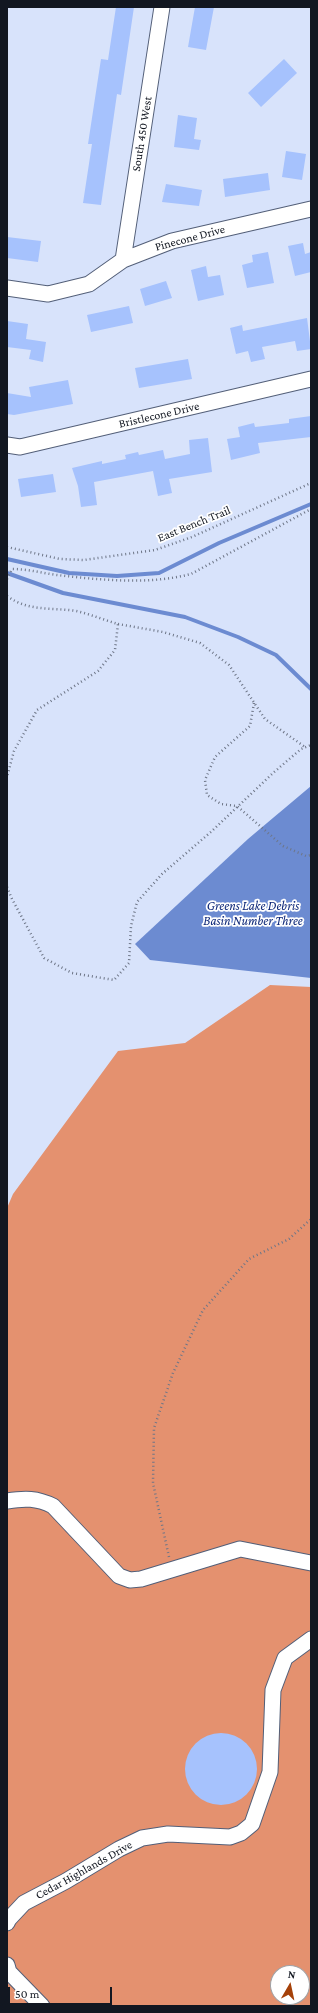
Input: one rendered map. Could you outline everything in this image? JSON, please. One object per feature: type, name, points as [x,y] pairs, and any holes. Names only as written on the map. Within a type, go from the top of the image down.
[{"type":"street","name":"South 450 West","points":[[123,260],[162,7]]},
{"type":"street","name":"Pinecone Drive","points":[[7,288],[48,294],[89,284],[123,260],[172,241],[311,209]]},
{"type":"street","name":"Bristlecone Drive","points":[[7,446],[20,447],[311,379]]},
{"type":"street","points":[[7,1501],[29,1498],[41,1500],[53,1506],[119,1576],[130,1580],[140,1579],[172,1570],[240,1549],[311,1563]]},
{"type":"street","name":"Cedar Highlands Drive","points":[[7,1923],[24,1904],[119,1849],[142,1838],[168,1834],[230,1837],[242,1833],[252,1824],[270,1772],[273,1690],[285,1658],[311,1640]]},
{"type":"street","points":[[7,1965],[9,1972],[42,2006]]},
{"type":"path","name":"East Bench Trail","points":[[7,547],[60,559],[84,560],[155,550],[192,537],[311,483]]},
{"type":"path","points":[[7,579],[12,569],[22,569],[55,575],[108,580],[169,580],[191,574],[311,509]]},
{"type":"path","points":[[7,596],[18,604],[38,608],[76,611],[118,624],[163,632],[200,643],[229,665],[265,719],[305,747]]},
{"type":"path","points":[[7,777],[14,751],[37,710],[98,671],[115,650],[118,624]]},
{"type":"path","points":[[254,702],[250,726],[215,757],[205,780],[207,795],[221,804],[237,806],[284,846],[306,856],[311,855]]},
{"type":"path","points":[[7,887],[44,958],[72,973],[114,980],[128,963],[131,926],[137,902],[162,874],[273,773],[305,747],[311,745]]},
{"type":"path","points":[[172,1570],[153,1483],[154,1428],[173,1373],[203,1310],[249,1259],[289,1238],[311,1219]]},
{"type":"shaded area","points":[[270,985],[311,987],[311,2006],[7,2006],[7,1208],[13,1194],[118,1051],[185,1043]]},
{"type":"water","name":"Greens Lake Debris Basin Number Three","points":[[311,786],[311,978],[150,960],[135,944],[248,839]]},
{"type":"building","points":[[116,7],[134,7],[121,95],[117,94],[101,205],[83,203],[92,144],[88,144],[101,59],[108,60]]},
{"type":"building","points":[[195,7],[214,7],[206,50],[188,47]]},
{"type":"building","points":[[284,59],[297,73],[261,107],[248,93]]},
{"type":"building","points":[[178,115],[197,118],[194,139],[201,140],[199,150],[174,147]]},
{"type":"building","points":[[286,151],[306,154],[302,180],[282,177]]},
{"type":"building","points":[[268,173],[270,190],[225,197],[223,179]]},
{"type":"building","points":[[166,184],[202,190],[199,206],[162,202]]},
{"type":"building","points":[[7,237],[41,241],[38,262],[7,258]]},
{"type":"building","points":[[303,243],[305,254],[311,252],[311,272],[295,276],[288,246]]},
{"type":"building","points":[[268,252],[274,283],[247,288],[242,265],[253,262],[252,255]]},
{"type":"building","points":[[206,266],[208,277],[220,275],[224,295],[198,301],[191,270]]},
{"type":"building","points":[[166,281],[172,298],[145,306],[140,289]]},
{"type":"building","points":[[129,306],[133,323],[91,332],[87,315]]},
{"type":"building","points":[[307,318],[311,349],[297,351],[295,341],[262,347],[265,359],[251,362],[248,351],[236,354],[230,328],[242,325],[243,331]]},
{"type":"building","points":[[7,321],[28,324],[26,339],[46,342],[43,362],[29,359],[31,350],[7,347]]},
{"type":"building","points":[[188,359],[192,379],[139,388],[135,368]]},
{"type":"building","points":[[68,380],[73,404],[14,415],[7,414],[7,393],[31,397],[29,387]]},
{"type":"building","points":[[311,416],[311,437],[258,443],[260,453],[231,460],[227,439],[240,437],[238,427],[254,423],[255,427],[289,423],[289,419]]},
{"type":"building","points":[[208,438],[212,472],[169,479],[172,493],[158,496],[153,471],[94,482],[97,505],[81,507],[78,486],[72,468],[102,461],[102,464],[126,459],[125,455],[138,452],[139,455],[163,450],[165,459],[190,454],[189,440]]},
{"type":"building","points":[[53,474],[56,492],[21,497],[18,479]]},
{"type":"building","points":[[221,1733],[241,1739],[251,1749],[257,1769],[251,1789],[241,1799],[221,1805],[201,1799],[191,1789],[185,1769],[191,1749],[201,1739]]},
{"type":"waterway","points":[[7,559],[69,573],[117,576],[159,573],[219,543],[311,504]]},
{"type":"waterway","points":[[7,573],[63,593],[185,617],[238,637],[276,655],[311,689]]}]
